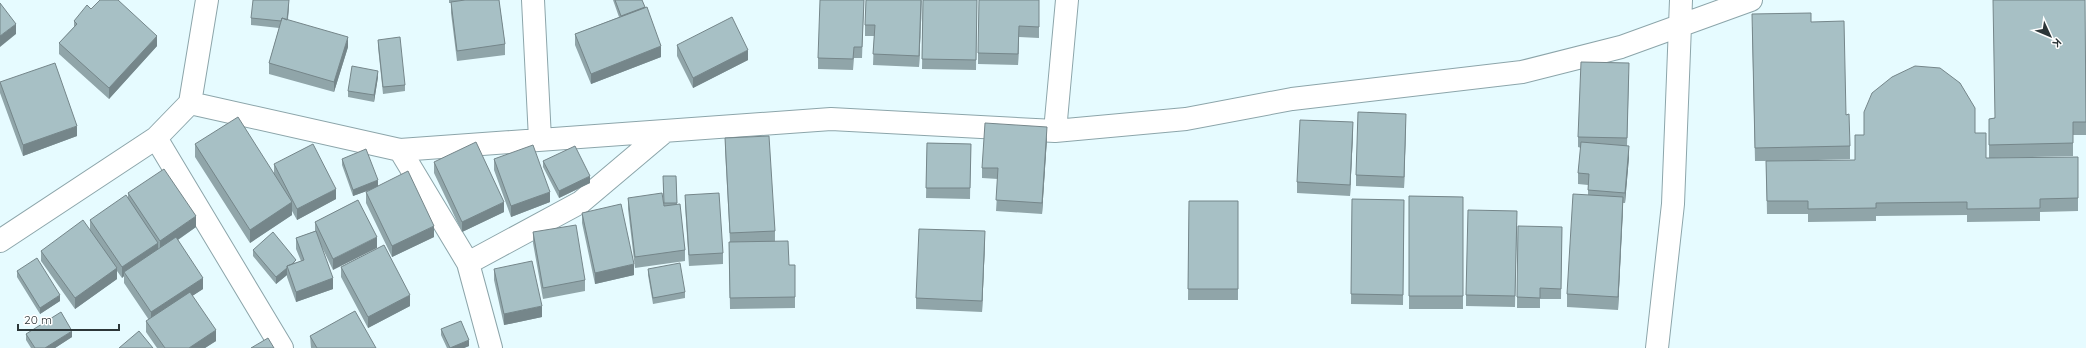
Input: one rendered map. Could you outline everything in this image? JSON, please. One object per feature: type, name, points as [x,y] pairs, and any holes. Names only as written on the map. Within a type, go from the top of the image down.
[{"type":"street","points":[[0,241],[156,138],[190,103],[207,0]]},
{"type":"street","points":[[533,0],[540,139]]},
{"type":"street","points":[[1055,131],[1068,0]]},
{"type":"street","points":[[1657,348],[1673,204],[1681,0]]},
{"type":"street","points":[[190,103],[400,150],[831,119],[1055,131],[1186,119],[1292,99],[1522,72],[1621,47],[1751,0]]},
{"type":"street","points":[[468,263],[581,202],[664,132]]},
{"type":"street","points":[[156,138],[282,348]]},
{"type":"street","points":[[400,150],[468,263],[491,348]]},
{"type":"building","points":[[100,0],[118,0],[157,36],[109,88],[59,43],[77,24],[74,21],[87,5],[91,9]]},
{"type":"building","points":[[253,0],[289,0],[287,20],[282,18],[281,21],[251,18]]},
{"type":"building","points":[[465,0],[499,0],[505,44],[457,51],[451,2]]},
{"type":"building","points":[[615,0],[642,0],[645,7],[621,16]]},
{"type":"building","points":[[820,0],[864,0],[862,47],[854,47],[853,59],[818,58]]},
{"type":"building","points":[[866,0],[921,0],[919,56],[873,54],[875,25],[865,25]]},
{"type":"building","points":[[923,0],[977,0],[976,60],[922,59]]},
{"type":"building","points":[[979,0],[1039,0],[1039,27],[1019,26],[1018,54],[978,53]]},
{"type":"building","points":[[1993,0],[2085,0],[2086,122],[2073,122],[2073,143],[1989,145],[1989,119],[1995,118]]},
{"type":"building","points":[[0,3],[16,24],[0,36]]},
{"type":"building","points":[[647,7],[661,46],[591,74],[575,34]]},
{"type":"building","points":[[1811,13],[1811,22],[1844,21],[1846,115],[1849,114],[1850,146],[1755,148],[1752,14]]},
{"type":"building","points":[[732,17],[748,50],[693,78],[677,45]]},
{"type":"building","points":[[282,18],[348,37],[334,82],[269,63]]},
{"type":"building","points":[[400,37],[405,85],[383,87],[378,40]]},
{"type":"building","points":[[1581,62],[1629,63],[1627,138],[1578,137]]},
{"type":"building","points":[[55,63],[77,126],[23,145],[0,82]]},
{"type":"building","points":[[352,66],[378,71],[374,95],[348,91]]},
{"type":"building","points":[[1915,66],[1940,68],[1960,83],[1975,108],[1975,133],[1986,133],[1986,158],[2078,157],[2078,198],[2040,199],[2040,208],[1967,209],[1967,202],[1876,203],[1876,208],[1808,209],[1808,201],[1767,201],[1766,161],[1855,160],[1855,135],[1864,135],[1864,112],[1872,93],[1892,77]]},
{"type":"building","points":[[1358,112],[1406,114],[1404,177],[1356,175]]},
{"type":"building","points":[[238,117],[292,202],[250,230],[195,144]]},
{"type":"building","points":[[1300,120],[1353,122],[1350,185],[1297,182]]},
{"type":"building","points":[[985,123],[1047,127],[1042,203],[996,200],[998,168],[982,168]]},
{"type":"building","points":[[769,136],[775,231],[730,233],[725,138]]},
{"type":"building","points":[[476,142],[504,202],[462,222],[434,162]]},
{"type":"building","points":[[1581,142],[1629,146],[1625,193],[1588,190],[1589,174],[1578,173]]},
{"type":"building","points":[[927,143],[971,144],[970,188],[926,188]]},
{"type":"building","points":[[313,144],[336,189],[297,209],[274,164]]},
{"type":"building","points":[[533,145],[550,192],[511,206],[494,159]]},
{"type":"building","points":[[575,146],[590,176],[559,191],[543,161]]},
{"type":"building","points":[[366,149],[378,180],[353,190],[342,159]]},
{"type":"building","points":[[164,169],[196,216],[160,241],[128,193]]},
{"type":"building","points":[[408,171],[434,226],[392,246],[366,192]]},
{"type":"building","points":[[663,176],[676,176],[677,203],[664,203]]},
{"type":"building","points":[[662,193],[664,206],[680,204],[685,250],[635,257],[628,198]]},
{"type":"building","points":[[719,193],[723,253],[689,255],[685,195]]},
{"type":"building","points":[[1573,194],[1623,197],[1618,297],[1567,294]]},
{"type":"building","points":[[126,195],[158,243],[122,267],[90,220]]},
{"type":"building","points":[[1409,196],[1463,197],[1463,296],[1409,296]]},
{"type":"building","points":[[1352,199],[1404,200],[1403,295],[1351,294]]},
{"type":"building","points":[[358,200],[377,237],[333,259],[315,222]]},
{"type":"building","points":[[1189,201],[1238,201],[1238,289],[1188,289]]},
{"type":"building","points":[[621,204],[634,264],[595,273],[582,213]]},
{"type":"building","points":[[1468,210],[1517,211],[1515,296],[1466,295]]},
{"type":"building","points":[[83,220],[117,268],[75,298],[41,251]]},
{"type":"building","points":[[576,225],[585,280],[543,288],[533,232]]},
{"type":"building","points":[[1518,226],[1562,227],[1561,289],[1540,288],[1540,298],[1517,297]]},
{"type":"building","points":[[919,229],[985,231],[982,301],[916,298]]},
{"type":"building","points":[[316,231],[333,278],[296,292],[287,266],[304,260],[296,238]]},
{"type":"building","points":[[273,232],[296,260],[287,266],[287,268],[276,277],[253,250]]},
{"type":"building","points":[[176,237],[203,278],[151,312],[124,272]]},
{"type":"building","points":[[788,241],[789,265],[795,265],[795,297],[730,298],[729,242]]},
{"type":"building","points":[[384,245],[410,295],[368,317],[341,267]]},
{"type":"building","points":[[37,258],[60,295],[40,308],[17,271]]},
{"type":"building","points":[[532,261],[542,306],[504,314],[494,269]]},
{"type":"building","points":[[680,263],[685,292],[653,298],[648,269]]},
{"type":"building","points":[[190,292],[216,330],[189,348],[165,348],[146,321]]},
{"type":"building","points":[[355,311],[376,348],[317,348],[310,336]]},
{"type":"building","points":[[61,312],[72,331],[45,348],[35,348],[26,334]]},
{"type":"building","points":[[461,321],[469,340],[450,348],[441,329]]},
{"type":"building","points":[[139,331],[153,348],[119,348]]},
{"type":"building","points":[[268,338],[274,348],[251,348]]}]
